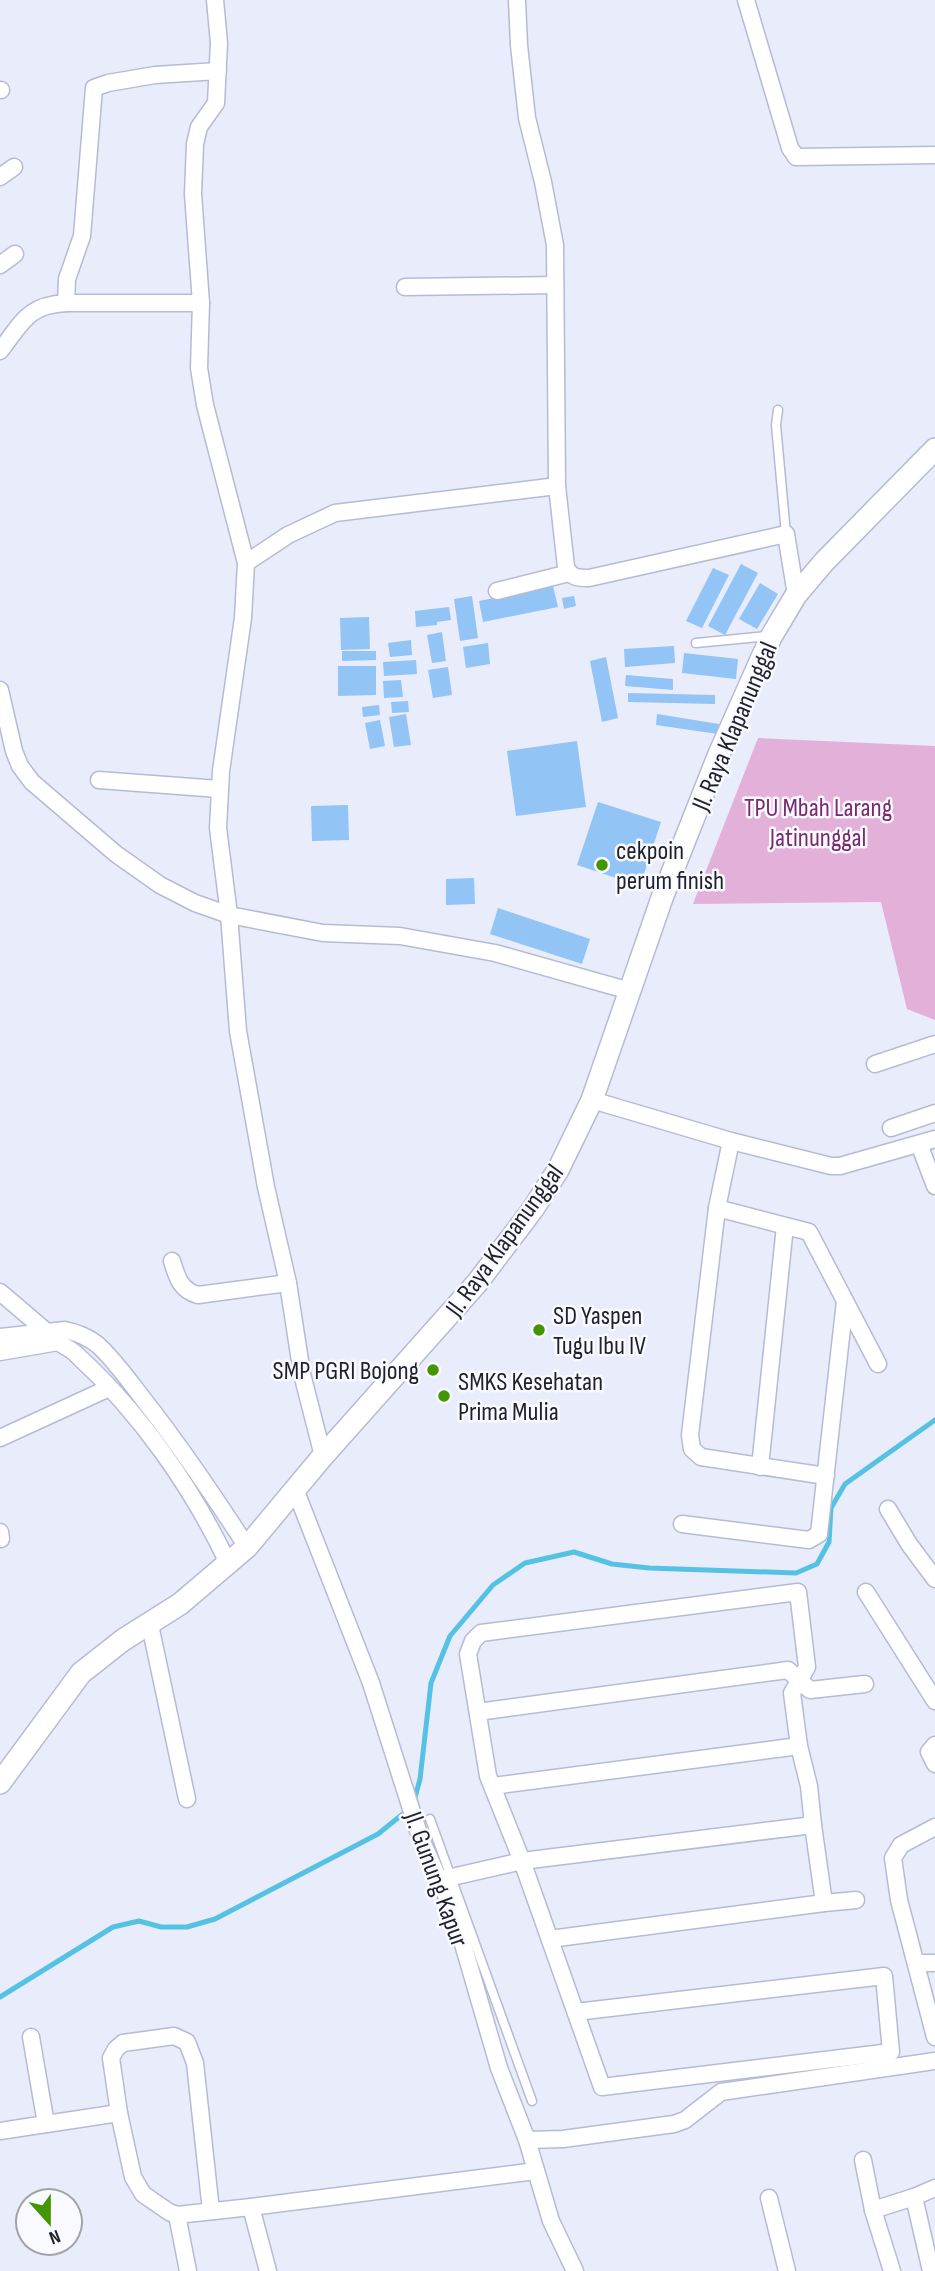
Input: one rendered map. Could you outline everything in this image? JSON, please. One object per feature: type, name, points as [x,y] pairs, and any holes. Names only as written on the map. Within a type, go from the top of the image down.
[{"type":"street","points":[[215,0],[219,43],[216,103],[199,127],[195,144],[192,194],[201,303],[199,368],[208,416],[246,563],[243,618],[219,789],[218,828],[229,915],[238,1031],[266,1187],[288,1283],[302,1374],[323,1456]]},
{"type":"street","points":[[517,0],[527,118],[555,245],[557,486],[566,567],[574,577],[589,578],[786,534],[796,595]]},
{"type":"street","points":[[746,0],[790,148],[796,157],[935,155]]},
{"type":"street","points":[[66,303],[67,279],[82,236],[94,88],[155,75],[218,71]]},
{"type":"street","points":[[0,177],[14,167]]},
{"type":"street","points":[[0,265],[15,254]]},
{"type":"street","points":[[405,287],[555,285]]},
{"type":"street","points":[[0,349],[27,315],[45,305],[201,303]]},
{"type":"street","name":"Jl. Raya Klapanunggal","points":[[0,1783],[81,1673],[123,1640],[180,1604],[247,1547],[323,1456],[444,1322],[525,1220],[558,1170],[592,1100],[662,898],[719,754],[771,637],[796,595],[833,552],[935,449]]},
{"type":"street","points":[[246,563],[288,535],[335,513],[557,486]]},
{"type":"street","points":[[497,591],[569,573]]},
{"type":"street","points":[[0,690],[14,751],[20,766],[32,782],[116,854],[160,885],[195,903],[229,915],[323,933],[400,936],[495,953],[630,991]]},
{"type":"street","points":[[99,780],[219,789]]},
{"type":"street","points":[[875,1064],[935,1044]]},
{"type":"street","points":[[592,1100],[731,1141],[831,1166],[840,1166],[935,1139]]},
{"type":"street","points":[[891,1128],[935,1113]]},
{"type":"street","points":[[731,1141],[717,1208],[690,1435],[692,1449],[701,1457],[825,1476]]},
{"type":"street","points":[[919,1144],[935,1186]]},
{"type":"street","points":[[717,1208],[809,1232],[878,1364]]},
{"type":"street","points":[[760,1467],[785,1226]]},
{"type":"street","points":[[172,1261],[178,1282],[198,1295],[288,1283]]},
{"type":"street","points":[[0,1292],[69,1347],[109,1388],[168,1459],[228,1563]]},
{"type":"street","points":[[682,1524],[813,1540],[820,1530],[845,1301]]},
{"type":"street","points":[[0,1352],[74,1332],[97,1345],[117,1365],[207,1485],[247,1547]]},
{"type":"street","points":[[0,1337],[53,1336]]},
{"type":"street","points":[[0,1438],[109,1388]]},
{"type":"street","name":"Jl. Gunung Kapur","points":[[295,1489],[362,1658],[420,1837],[446,1879],[499,2068],[527,2140],[551,2221],[575,2271]]},
{"type":"street","points":[[888,1510],[935,1579]]},
{"type":"street","points":[[0,1532],[1,1539]]},
{"type":"street","points":[[576,2012],[884,1976],[891,2052],[602,2087],[522,1861],[488,1776],[468,1654],[473,1641],[481,1633],[798,1592],[807,1667],[792,1693],[824,1903]]},
{"type":"street","points":[[866,1592],[935,1701]]},
{"type":"street","points":[[150,1625],[187,1799]]},
{"type":"street","points":[[478,1712],[788,1670],[810,1690],[865,1684]]},
{"type":"street","points":[[935,1745],[929,1752],[935,1764]]},
{"type":"street","points":[[493,1786],[799,1746]]},
{"type":"street","points":[[446,1879],[522,1861],[813,1825]]},
{"type":"street","points":[[935,1827],[901,1845],[893,1854],[899,1900],[935,2036]]},
{"type":"street","points":[[550,1938],[856,1900]]},
{"type":"street","points":[[916,1963],[935,1963]]},
{"type":"street","points":[[31,2036],[46,2124]]},
{"type":"street","points":[[211,2211],[195,2063],[187,2042],[179,2037],[160,2037],[122,2043],[111,2058],[119,2113],[137,2188],[151,2202],[177,2215],[251,2207],[536,2171]]},
{"type":"street","points":[[527,2140],[563,2139],[674,2124],[685,2120],[721,2092],[935,2061]]},
{"type":"street","points":[[0,2131],[119,2113]]},
{"type":"street","points":[[863,2161],[873,2210],[892,2271]]},
{"type":"street","points":[[873,2210],[935,2188]]},
{"type":"street","points":[[914,2197],[931,2271]]},
{"type":"street","points":[[769,2198],[788,2271]]},
{"type":"street","points":[[251,2207],[268,2271]]},
{"type":"street","points":[[177,2215],[188,2271]]},
{"type":"lane","points":[[778,410],[776,425],[786,534]]},
{"type":"lane","points":[[696,643],[771,637]]},
{"type":"lane","points":[[430,1819],[446,1879],[532,2101]]},
{"type":"green space","name":"TPU Mbah Larang Jatinunggal","points":[[758,738],[935,746],[935,1020],[907,1009],[881,902],[693,904]]},
{"type":"building","points":[[741,564],[758,573],[725,635],[708,626]]},
{"type":"building","points":[[713,568],[729,575],[702,628],[686,621]]},
{"type":"building","points":[[760,583],[778,594],[757,629],[739,619]]},
{"type":"building","points":[[553,586],[558,607],[483,622],[479,601]]},
{"type":"building","points":[[472,596],[478,638],[460,641],[454,599]]},
{"type":"building","points":[[574,596],[576,606],[564,609],[562,598]]},
{"type":"building","points":[[449,607],[451,620],[437,622],[437,625],[416,627],[415,611]]},
{"type":"building","points":[[369,617],[370,649],[341,650],[340,618]]},
{"type":"building","points":[[442,632],[446,661],[432,663],[427,635]]},
{"type":"building","points":[[411,640],[412,655],[390,657],[388,643]]},
{"type":"building","points":[[488,643],[490,664],[466,668],[463,647]]},
{"type":"building","points":[[674,646],[675,663],[625,667],[624,649]]},
{"type":"building","points":[[342,651],[376,651],[376,660],[342,661]]},
{"type":"building","points":[[684,653],[738,659],[736,679],[682,673]]},
{"type":"building","points":[[606,657],[618,718],[602,722],[590,661]]},
{"type":"building","points":[[416,660],[417,674],[384,676],[383,662]]},
{"type":"building","points":[[338,666],[376,666],[376,695],[338,696]]},
{"type":"building","points":[[448,667],[452,695],[433,698],[428,670]]},
{"type":"building","points":[[626,675],[673,679],[673,690],[625,686]]},
{"type":"building","points":[[401,680],[403,697],[384,698],[383,681]]},
{"type":"building","points":[[628,693],[715,695],[715,704],[628,702]]},
{"type":"building","points":[[408,701],[409,712],[392,713],[391,702]]},
{"type":"building","points":[[379,705],[380,715],[363,717],[362,707]]},
{"type":"building","points":[[406,714],[411,745],[394,747],[389,717]]},
{"type":"building","points":[[657,714],[719,724],[718,734],[656,725]]},
{"type":"building","points":[[380,720],[385,746],[370,749],[365,723]]},
{"type":"building","points":[[577,741],[586,807],[516,816],[507,751]]},
{"type":"building","points":[[598,802],[661,822],[640,886],[577,865]]},
{"type":"building","points":[[348,805],[349,840],[312,841],[311,806]]},
{"type":"building","points":[[474,878],[475,904],[446,905],[446,879]]},
{"type":"building","points":[[498,908],[590,939],[582,964],[490,934]]},
{"type":"waterway","points":[[414,1801],[420,1779],[431,1683],[450,1636],[493,1585],[525,1563],[574,1552],[612,1564],[649,1568],[796,1573],[817,1564],[829,1542],[831,1508],[845,1484],[935,1420]]},
{"type":"waterway","points":[[0,1997],[113,1927],[139,1921],[161,1927],[187,1927],[215,1919],[378,1834],[409,1809]]},
{"type":"place","name":"cekpoin perum finish","points":[[602,865]]},
{"type":"place","name":"SD Yaspen Tugu Ibu IV","points":[[539,1330]]},
{"type":"place","name":"SMP PGRI Bojong","points":[[433,1370]]},
{"type":"place","name":"SMKS Kesehatan Prima Mulia","points":[[444,1396]]}]
